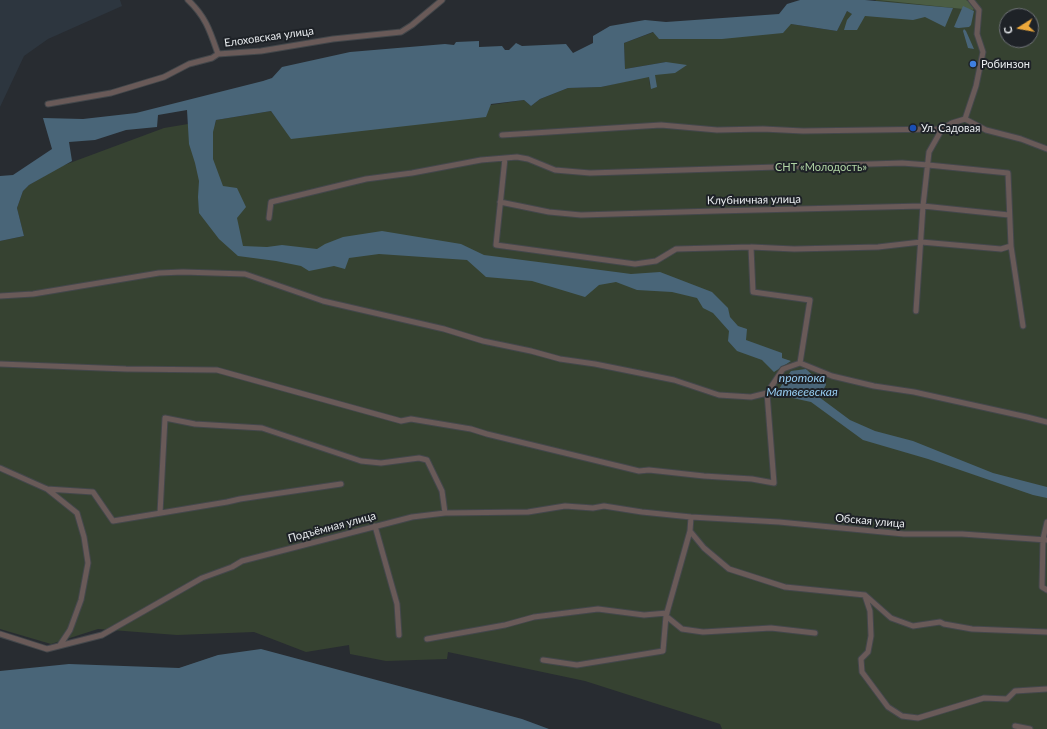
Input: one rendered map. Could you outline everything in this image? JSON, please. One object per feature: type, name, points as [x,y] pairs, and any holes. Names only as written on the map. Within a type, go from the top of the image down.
[{"type":"street","points":[[188,0],[198,10],[209,27],[218,54]]},
{"type":"street","name":"Елоховская улица","points":[[48,104],[111,94],[164,77],[189,64],[212,58],[218,54],[261,51],[333,39],[400,32],[412,26],[442,0]]},
{"type":"street","points":[[965,119],[976,86],[983,52],[976,34],[979,10],[971,0]]},
{"type":"street","points":[[502,135],[661,125],[717,130],[763,129],[803,131],[942,129],[952,123],[965,119],[986,130],[1021,139],[1047,149]]},
{"type":"street","points":[[916,311],[923,206],[928,165],[930,152],[942,129]]},
{"type":"street","points":[[269,218],[271,202],[366,179],[412,173],[481,160],[517,157],[528,159],[555,170],[590,173],[902,163],[1008,173],[1011,246],[1023,326]]},
{"type":"street","points":[[505,158],[496,245],[635,264],[656,261],[676,249],[751,247],[794,249],[870,247],[921,242],[1001,249],[1011,246]]},
{"type":"street","name":"Клубничная улица","points":[[500,202],[549,212],[581,215],[923,206],[1009,215]]},
{"type":"street","points":[[751,247],[754,292],[810,300],[800,363]]},
{"type":"street","points":[[0,296],[33,294],[159,273],[183,272],[245,274],[324,301],[444,328],[483,341],[532,351],[560,359],[595,364],[674,380],[719,396],[750,397],[768,393]]},
{"type":"street","points":[[0,364],[126,369],[217,370],[401,421],[410,419],[471,429],[639,471],[649,470],[752,479],[774,483],[768,393],[783,369],[800,363],[846,380],[914,392],[1047,422]]},
{"type":"street","points":[[160,513],[165,418],[196,424],[262,428],[361,461],[381,463],[419,458],[428,460],[442,491],[445,513]]},
{"type":"street","points":[[0,468],[47,489],[77,514],[84,537],[88,562],[81,600],[70,630],[60,645]]},
{"type":"street","points":[[47,489],[93,492],[113,521],[227,502],[240,498],[341,484]]},
{"type":"street","name":"Подъёмная улица","points":[[0,634],[47,649],[102,635],[202,578],[232,567],[242,561],[412,517],[445,513],[528,512],[565,506],[594,508],[604,506],[691,518]]},
{"type":"street","points":[[543,660],[577,665],[663,651],[667,615],[690,531],[691,518]]},
{"type":"street","name":"Обская улица","points":[[691,518],[779,522],[904,534],[962,534],[1045,539]]},
{"type":"street","points":[[1047,522],[1042,587],[1047,590]]},
{"type":"street","points":[[375,526],[397,604],[399,635]]},
{"type":"street","points":[[690,531],[704,548],[729,569],[785,587],[865,596],[891,618],[913,626],[940,622],[972,629],[1047,632]]},
{"type":"street","points":[[865,596],[870,611],[871,636],[868,652],[862,659],[862,672],[888,707],[902,716],[918,718],[984,698],[1007,699],[1015,691],[1047,689]]},
{"type":"street","points":[[427,639],[505,625],[534,617],[598,609],[667,615],[682,629],[703,632],[771,628],[815,633]]},
{"type":"street","points":[[1015,726],[1030,729]]},
{"type":"shaded area","points":[[0,0],[120,0],[122,6],[48,39],[24,56],[0,107]]},
{"type":"green space","name":"СНТ «Молодость»","points":[[876,0],[1047,0],[1047,729],[722,729],[720,724],[585,681],[448,652],[447,659],[386,661],[350,654],[349,645],[306,652],[254,632],[177,635],[98,629],[51,644],[0,629],[0,241],[24,236],[17,208],[23,191],[29,185],[59,167],[164,128],[194,123],[215,125],[216,120],[271,111],[286,131],[301,133],[524,100],[531,106],[540,99],[568,88],[601,87],[649,76],[650,86],[655,74],[666,62],[625,69],[624,43],[654,32],[791,24],[837,31],[847,11],[853,14],[865,16],[869,8]]},
{"type":"green space","points":[[879,0],[966,0],[976,6],[973,10]]},
{"type":"water","points":[[800,0],[865,0],[953,8],[945,27],[925,17],[913,20],[865,16],[857,30],[844,30],[847,20],[852,14],[847,11],[837,31],[791,24],[783,33],[722,39],[659,39],[653,32],[624,43],[625,69],[666,62],[687,65],[675,73],[655,75],[657,87],[651,89],[649,77],[601,87],[568,88],[540,99],[531,106],[524,100],[491,104],[486,117],[291,139],[271,111],[216,120],[213,132],[213,159],[223,186],[237,188],[246,207],[237,218],[243,246],[267,247],[282,245],[317,249],[343,237],[382,231],[461,244],[484,255],[631,274],[660,272],[712,292],[728,308],[730,317],[738,326],[747,329],[746,340],[782,353],[782,358],[791,361],[774,372],[762,360],[737,351],[728,341],[729,331],[713,313],[703,308],[697,298],[672,292],[637,290],[616,282],[599,285],[585,297],[532,281],[486,277],[467,260],[379,254],[349,258],[345,269],[334,266],[309,271],[301,266],[238,256],[219,239],[199,213],[199,181],[189,144],[187,110],[158,115],[157,127],[126,130],[95,140],[69,142],[72,161],[29,185],[23,191],[17,208],[24,236],[0,241],[0,176],[13,175],[52,149],[43,118],[83,119],[136,113],[263,81],[272,78],[282,67],[350,52],[445,44],[454,45],[456,42],[479,41],[479,47],[502,46],[505,50],[509,50],[516,43],[522,46],[566,44],[573,53],[593,43],[593,36],[610,26],[645,20],[666,22],[779,14],[787,4]]},
{"type":"water","points":[[963,6],[974,11],[971,25],[969,27],[954,27]]},
{"type":"water","points":[[964,29],[974,49],[968,48],[963,31]]},
{"type":"water","name":"протока Матвеевская","points":[[806,369],[818,380],[825,380],[826,385],[819,397],[850,420],[875,431],[913,441],[993,473],[1047,487],[1047,498],[1033,495],[928,459],[863,440],[811,402],[788,397],[779,389],[791,371]]},
{"type":"water","points":[[261,649],[522,719],[549,729],[0,729],[0,671],[69,664],[179,668],[218,655]]},
{"type":"place","name":"Робинзон","points":[[973,64]]},
{"type":"place","name":"Ул. Садовая","points":[[913,128]]}]
